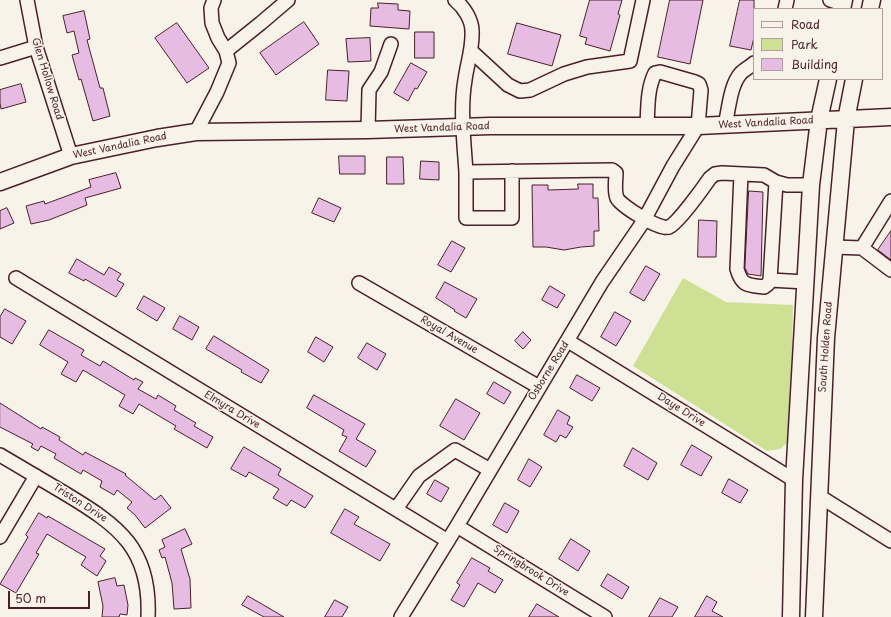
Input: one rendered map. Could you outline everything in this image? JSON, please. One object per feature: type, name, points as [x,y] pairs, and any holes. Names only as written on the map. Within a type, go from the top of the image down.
[{"type":"main road","points":[[791,617],[794,480],[811,185],[819,120],[828,80]]},
{"type":"main road","name":"South Holden Road","points":[[814,617],[826,338],[846,120],[854,80]]},
{"type":"main road","name":"West Vandalia Road","points":[[0,182],[71,156],[149,139],[196,132],[368,130],[463,127],[698,126],[891,117]]},
{"type":"street","name":"Glen Hollow Road","points":[[27,0],[36,47],[71,156]]},
{"type":"street","points":[[196,132],[217,92],[229,64],[226,51],[218,38],[212,23],[211,8],[214,0]]},
{"type":"street","points":[[226,51],[288,0]]},
{"type":"street","points":[[455,0],[468,15],[472,30],[471,51],[464,81],[463,127],[466,172],[466,218],[512,218],[512,172]]},
{"type":"street","points":[[471,51],[508,85],[520,91],[530,90],[564,74],[587,67],[630,61],[643,0]]},
{"type":"street","points":[[368,130],[369,90],[381,72],[391,44]]},
{"type":"street","points":[[0,58],[36,47]]},
{"type":"street","points":[[725,124],[733,88],[738,77],[753,64]]},
{"type":"street","points":[[647,126],[648,98],[652,79],[655,73],[660,72],[699,84],[701,90],[698,126]]},
{"type":"street","name":"Osborne Road","points":[[401,617],[568,341],[602,282],[645,218],[673,166],[698,126]]},
{"type":"street","points":[[466,172],[612,170],[616,173],[617,199],[658,226],[669,227],[678,220],[714,174],[764,174],[776,182],[787,185],[811,185]]},
{"type":"street","points":[[741,174],[737,269],[741,280],[747,285],[764,287],[770,280],[776,182]]},
{"type":"street","points":[[862,248],[891,201]]},
{"type":"street","points":[[834,247],[862,248],[891,270]]},
{"type":"street","name":"Elmyra Drive","points":[[16,278],[448,541]]},
{"type":"street","points":[[770,280],[806,282]]},
{"type":"street","name":"Royal Avenue","points":[[359,283],[539,387]]},
{"type":"street","name":"Daye Drive","points":[[568,341],[794,480]]},
{"type":"street","points":[[396,509],[419,476],[455,450],[490,470]]},
{"type":"street","name":"Triston Drive","points":[[0,455],[109,521],[127,540],[138,558],[145,577],[149,602],[148,617]]},
{"type":"street","points":[[0,537],[36,476]]},
{"type":"street","points":[[819,496],[891,541]]},
{"type":"street","name":"Springbrook Drive","points":[[457,526],[605,617]]},
{"type":"green space","points":[[683,278],[726,302],[793,305],[790,440],[780,449],[767,451],[633,366]]},
{"type":"building","points":[[590,0],[622,0],[618,14],[620,15],[610,51],[585,44],[587,38],[580,36]]},
{"type":"building","points":[[670,0],[703,0],[690,64],[658,57]]},
{"type":"building","points":[[740,0],[754,0],[753,41],[751,50],[730,46]]},
{"type":"building","points":[[378,3],[398,4],[398,10],[410,11],[409,29],[370,26],[371,8],[378,8]]},
{"type":"building","points":[[84,11],[90,39],[87,40],[100,88],[103,88],[110,116],[93,121],[81,79],[79,80],[72,55],[79,53],[74,31],[67,33],[63,16]]},
{"type":"building","points":[[304,22],[319,44],[276,75],[260,53]]},
{"type":"building","points":[[177,23],[209,68],[187,83],[155,38]]},
{"type":"building","points":[[517,23],[561,35],[552,66],[508,54]]},
{"type":"building","points":[[415,32],[434,32],[434,58],[415,58]]},
{"type":"building","points":[[370,38],[371,61],[348,62],[346,39]]},
{"type":"building","points":[[411,63],[427,72],[417,89],[415,88],[408,101],[394,93]]},
{"type":"building","points":[[328,70],[349,71],[347,101],[326,100]]},
{"type":"building","points":[[21,84],[26,102],[1,109],[0,90]]},
{"type":"building","points":[[339,156],[365,156],[365,174],[340,174]]},
{"type":"building","points":[[387,157],[403,157],[404,184],[387,184]]},
{"type":"building","points":[[421,161],[439,162],[439,180],[420,179]]},
{"type":"building","points":[[116,173],[121,188],[85,198],[87,205],[49,220],[31,224],[26,206],[44,201],[45,204],[91,187],[89,180]]},
{"type":"building","points":[[578,184],[593,184],[593,198],[598,198],[599,231],[594,231],[594,246],[564,250],[546,247],[533,247],[532,185],[548,185],[548,190],[578,189]]},
{"type":"building","points":[[749,191],[763,192],[761,276],[748,274],[745,268]]},
{"type":"building","points":[[319,198],[341,208],[334,222],[312,213]]},
{"type":"building","points":[[7,208],[14,223],[0,229],[0,211]]},
{"type":"building","points":[[699,220],[717,221],[716,257],[698,257]]},
{"type":"building","points":[[891,231],[891,260],[878,250]]},
{"type":"building","points":[[452,241],[465,248],[451,272],[438,265]]},
{"type":"building","points":[[77,259],[104,275],[109,267],[121,274],[117,280],[124,284],[116,297],[85,279],[84,281],[69,273]]},
{"type":"building","points":[[646,266],[660,274],[644,301],[630,293]]},
{"type":"building","points":[[445,282],[477,299],[466,318],[436,298]]},
{"type":"building","points":[[550,286],[565,295],[557,308],[542,300]]},
{"type":"building","points":[[144,296],[165,308],[157,321],[137,309]]},
{"type":"building","points":[[5,309],[26,321],[12,344],[0,337],[0,317]]},
{"type":"building","points":[[615,312],[631,321],[616,346],[601,337]]},
{"type":"building","points":[[180,316],[199,327],[192,340],[173,329]]},
{"type":"building","points":[[49,330],[84,350],[81,355],[100,366],[103,361],[134,380],[135,378],[143,382],[138,389],[156,399],[158,395],[176,406],[174,410],[196,423],[194,426],[213,437],[207,448],[174,429],[176,426],[139,404],[133,414],[119,406],[125,395],[83,370],[76,382],[61,374],[68,362],[40,345]]},
{"type":"building","points":[[523,332],[531,340],[523,349],[515,341]]},
{"type":"building","points":[[214,336],[269,370],[261,383],[206,349]]},
{"type":"building","points":[[316,337],[333,347],[324,362],[308,352]]},
{"type":"building","points":[[367,343],[386,354],[377,370],[358,358]]},
{"type":"building","points":[[577,375],[600,388],[592,401],[570,388]]},
{"type":"building","points":[[494,382],[511,392],[504,404],[487,394]]},
{"type":"building","points":[[314,395],[365,424],[356,439],[376,451],[366,467],[339,451],[347,437],[342,435],[344,430],[307,408]]},
{"type":"building","points":[[456,399],[480,413],[464,440],[440,426]]},
{"type":"building","points":[[0,403],[41,429],[42,427],[60,437],[59,440],[83,455],[85,452],[126,474],[125,475],[155,500],[161,495],[171,508],[145,528],[135,515],[127,508],[132,502],[117,490],[114,495],[100,487],[102,481],[83,470],[81,474],[54,458],[56,454],[41,446],[38,451],[31,447],[33,444],[0,427]]},
{"type":"building","points":[[558,410],[570,417],[567,424],[573,427],[566,438],[560,435],[556,442],[544,435]]},
{"type":"building","points":[[692,445],[712,457],[701,476],[681,465]]},
{"type":"building","points":[[244,447],[281,469],[278,475],[313,496],[305,508],[291,500],[287,506],[273,498],[279,489],[249,472],[246,477],[231,469]]},
{"type":"building","points":[[633,448],[657,463],[648,480],[624,466]]},
{"type":"building","points":[[529,459],[542,467],[530,487],[518,480]]},
{"type":"building","points":[[729,479],[748,490],[740,503],[722,493]]},
{"type":"building","points":[[435,480],[449,488],[441,502],[427,494]]},
{"type":"building","points":[[505,503],[519,511],[507,533],[493,525]]},
{"type":"building","points":[[345,509],[359,517],[354,524],[390,544],[380,561],[331,533]]},
{"type":"building","points":[[39,513],[47,518],[48,516],[105,549],[100,556],[106,561],[97,576],[81,565],[86,557],[47,534],[36,553],[39,554],[16,593],[0,584],[28,537],[26,535]]},
{"type":"building","points":[[185,529],[192,544],[181,549],[190,579],[191,608],[174,609],[172,583],[165,557],[162,558],[159,550],[165,547],[162,540]]},
{"type":"building","points":[[571,539],[590,551],[578,571],[559,559]]},
{"type":"building","points":[[472,558],[490,568],[488,571],[503,580],[495,593],[478,583],[464,607],[451,600],[460,585],[457,583]]},
{"type":"building","points":[[608,574],[629,587],[622,599],[601,586]]},
{"type":"building","points":[[115,578],[117,586],[124,585],[128,605],[127,615],[120,614],[119,617],[102,617],[103,606],[98,582]]},
{"type":"building","points":[[248,596],[284,617],[264,617],[242,605]]},
{"type":"building","points":[[707,596],[717,602],[712,611],[723,617],[695,617]]},
{"type":"building","points":[[660,598],[678,607],[672,617],[649,617]]},
{"type":"building","points":[[335,600],[348,607],[342,617],[325,617]]},
{"type":"building","points":[[537,604],[559,617],[529,617]]}]
